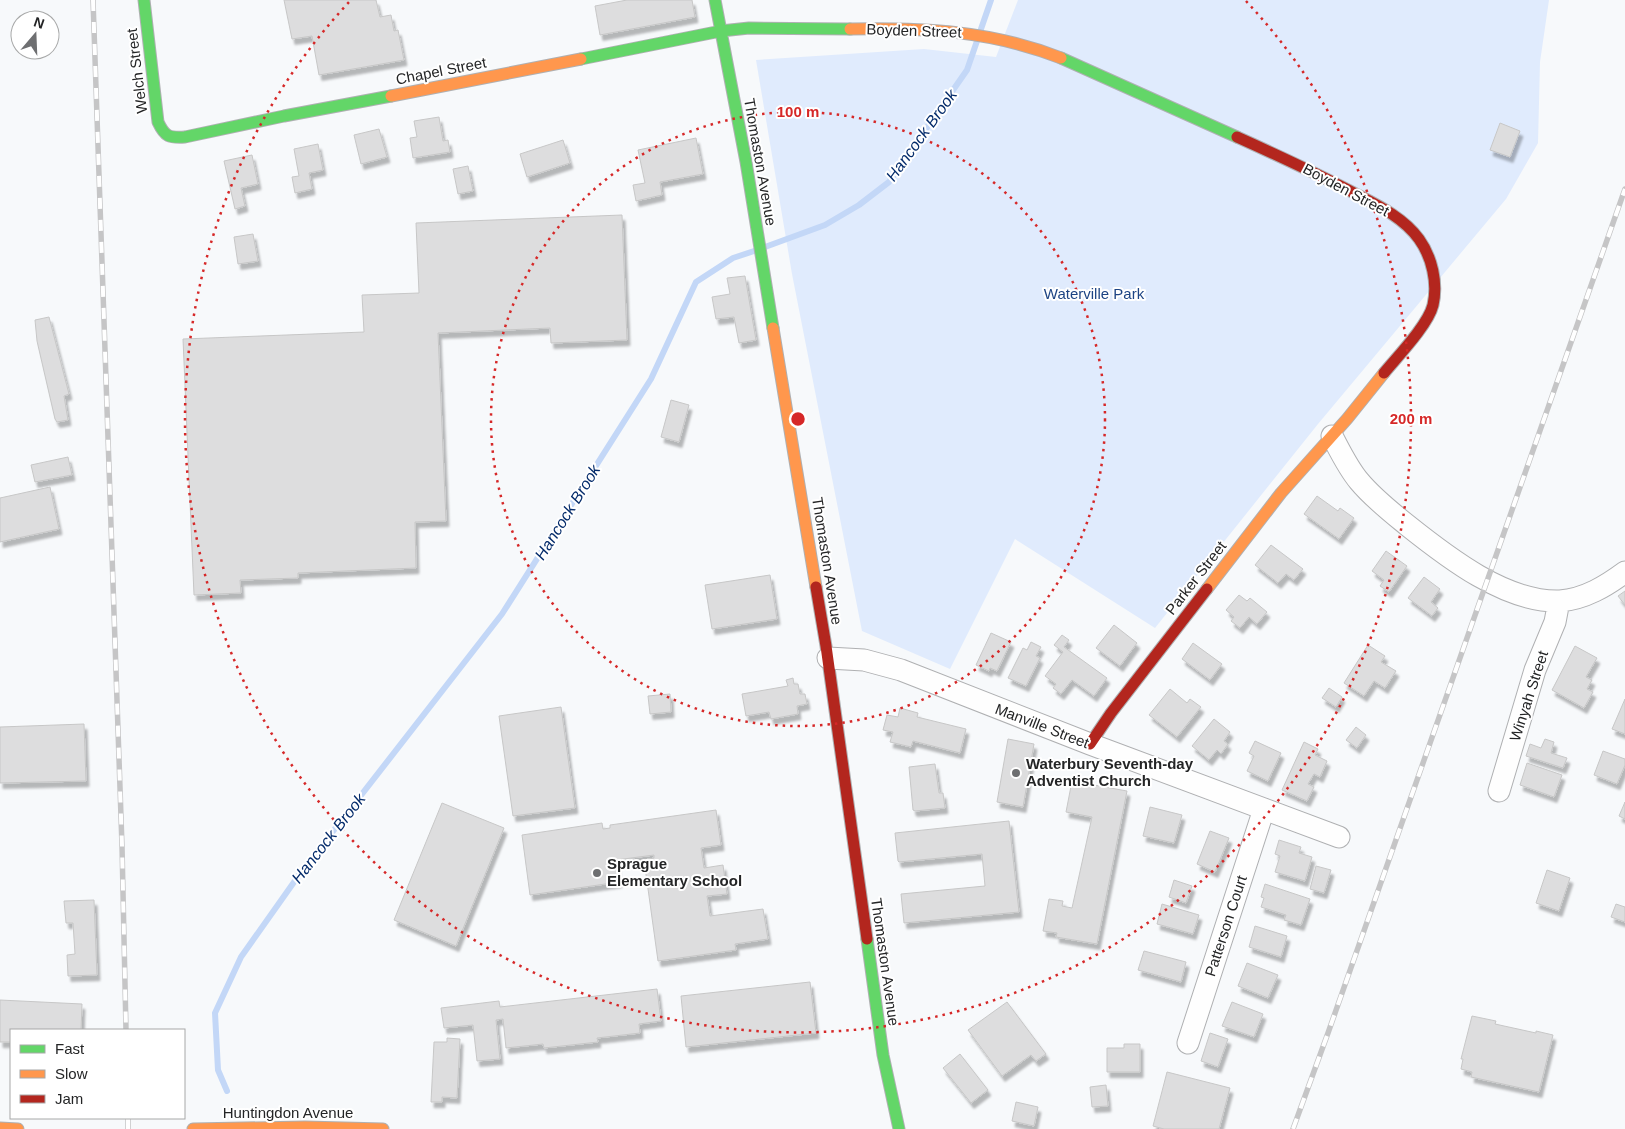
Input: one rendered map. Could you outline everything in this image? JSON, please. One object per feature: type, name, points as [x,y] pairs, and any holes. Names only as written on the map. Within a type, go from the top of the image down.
[{"type":"street","name":"Welch Street","points":[[144,0],[158,122],[163,133],[167,136]]},
{"type":"street","name":"Thomaston Avenue","points":[[715,0],[737,109],[828,658],[883,1055],[899,1129]]},
{"type":"street","name":"Boyden Street","points":[[721,30],[749,28],[914,28],[956,31],[1002,39],[1038,49],[1076,64],[1315,172],[1388,211],[1419,239],[1434,272],[1435,294],[1430,311],[1416,333],[1332,436]]},
{"type":"street","name":"Chapel Street","points":[[167,136],[185,137],[721,30]]},
{"type":"street","points":[[1332,436],[1360,482],[1398,517],[1436,548],[1468,569],[1506,589],[1528,597],[1559,601],[1570,600],[1594,592],[1625,572]]},
{"type":"street","name":"Parker Street","points":[[1090,744],[1110,713],[1281,493],[1332,436]]},
{"type":"street","name":"Winyah Street","points":[[1499,791],[1535,670],[1555,622],[1559,601]]},
{"type":"street","name":"Manville Street","points":[[828,658],[864,660],[901,670],[1090,744],[1339,837]]},
{"type":"street","name":"Patterson Court","points":[[1188,1043],[1264,810]]},
{"type":"street","name":"Huntingdon Avenue","points":[[193,1129],[287,1127],[383,1129]]},
{"type":"street","points":[[0,1128],[18,1129]]},
{"type":"green space","name":"Waterville Park","points":[[1018,0],[1549,0],[1540,62],[1538,143],[1506,199],[1318,424],[1155,628],[1015,539],[950,669],[862,631],[792,274],[756,60],[924,49],[996,57]]},
{"type":"building","points":[[284,0],[376,0],[380,17],[391,15],[394,31],[398,30],[404,60],[319,75],[312,36],[292,39]]},
{"type":"building","points":[[627,0],[692,0],[695,17],[600,35],[595,6]]},
{"type":"building","points":[[439,117],[443,141],[448,140],[450,152],[413,158],[410,138],[417,137],[414,121]]},
{"type":"building","points":[[1500,123],[1520,131],[1510,157],[1490,150]]},
{"type":"building","points":[[379,129],[387,157],[361,164],[354,135]]},
{"type":"building","points":[[696,138],[703,174],[660,182],[662,195],[636,201],[633,185],[645,183],[638,150]]},
{"type":"building","points":[[563,140],[570,163],[527,177],[520,154]]},
{"type":"building","points":[[318,144],[323,170],[309,173],[312,189],[295,193],[292,177],[299,176],[294,149]]},
{"type":"building","points":[[252,155],[258,184],[241,188],[245,206],[235,209],[224,161]]},
{"type":"building","points":[[468,166],[473,191],[458,194],[453,169]]},
{"type":"building","points":[[622,215],[627,340],[551,343],[550,328],[438,333],[446,521],[415,522],[416,568],[298,573],[298,578],[240,580],[241,593],[194,595],[183,339],[364,332],[362,295],[419,293],[416,223]]},
{"type":"building","points":[[253,234],[258,261],[238,264],[234,237]]},
{"type":"building","points":[[745,276],[756,340],[739,343],[734,317],[716,319],[712,297],[730,294],[727,278]]},
{"type":"building","points":[[49,317],[69,394],[64,396],[68,420],[57,422],[37,341],[35,320]]},
{"type":"building","points":[[671,400],[689,405],[679,442],[661,437]]},
{"type":"building","points":[[68,457],[72,475],[35,482],[31,465]]},
{"type":"building","points":[[50,487],[59,529],[0,542],[0,498]]},
{"type":"building","points":[[1317,496],[1338,511],[1340,508],[1354,518],[1339,539],[1304,514]]},
{"type":"building","points":[[1271,545],[1303,569],[1294,580],[1286,574],[1278,583],[1255,565]]},
{"type":"building","points":[[1386,551],[1407,566],[1389,592],[1380,586],[1384,580],[1372,571]]},
{"type":"building","points":[[770,575],[777,619],[712,629],[705,585]]},
{"type":"building","points":[[1424,577],[1440,589],[1431,602],[1438,608],[1432,616],[1408,598]]},
{"type":"building","points":[[1625,591],[1625,605],[1618,596]]},
{"type":"building","points":[[1239,595],[1247,601],[1250,598],[1267,612],[1257,624],[1249,617],[1240,628],[1231,621],[1234,617],[1226,610]]},
{"type":"building","points":[[1114,625],[1137,643],[1120,666],[1096,648]]},
{"type":"building","points":[[991,633],[1011,642],[997,671],[990,668],[989,671],[976,665]]},
{"type":"building","points":[[1062,635],[1069,640],[1064,647],[1107,678],[1094,696],[1072,680],[1061,694],[1053,688],[1056,684],[1045,676],[1063,652],[1054,645]]},
{"type":"building","points":[[1031,642],[1041,647],[1036,656],[1040,658],[1026,686],[1008,678],[1023,648],[1027,650]]},
{"type":"building","points":[[1193,643],[1222,664],[1210,680],[1182,659]]},
{"type":"building","points":[[1368,645],[1385,656],[1381,662],[1396,671],[1385,688],[1374,681],[1364,696],[1344,683]]},
{"type":"building","points":[[1575,646],[1597,658],[1586,677],[1592,680],[1587,689],[1593,692],[1584,708],[1552,690]]},
{"type":"building","points":[[793,678],[794,684],[798,684],[800,694],[805,694],[807,704],[797,706],[798,714],[771,719],[769,712],[746,716],[742,694],[788,686],[786,680]]},
{"type":"building","points":[[1329,688],[1342,697],[1336,707],[1322,698]]},
{"type":"building","points":[[1170,689],[1187,703],[1190,699],[1201,707],[1177,737],[1149,715]]},
{"type":"building","points":[[670,694],[671,712],[650,714],[648,696]]},
{"type":"building","points":[[1625,699],[1625,734],[1612,729]]},
{"type":"building","points":[[561,707],[575,808],[513,816],[499,716]]},
{"type":"building","points":[[900,708],[918,713],[917,717],[966,729],[960,753],[913,741],[911,747],[890,742],[893,732],[883,730],[887,715],[898,717]]},
{"type":"building","points":[[1214,719],[1230,732],[1224,741],[1228,744],[1221,754],[1217,750],[1209,760],[1192,746]]},
{"type":"building","points":[[84,724],[86,781],[0,783],[0,727]]},
{"type":"building","points":[[1356,727],[1366,735],[1357,748],[1346,740]]},
{"type":"building","name":"Waterbury Seventh-day Adventist Church","points":[[1008,739],[1034,744],[1023,807],[997,802]]},
{"type":"building","points":[[1545,739],[1554,742],[1551,753],[1567,758],[1563,768],[1526,756],[1530,744],[1541,748]]},
{"type":"building","points":[[1255,741],[1281,753],[1268,781],[1247,771],[1254,756],[1249,753]]},
{"type":"building","points":[[1304,742],[1318,749],[1315,755],[1327,761],[1320,777],[1314,774],[1308,784],[1314,787],[1307,801],[1282,790]]},
{"type":"building","points":[[1603,751],[1625,759],[1625,765],[1617,784],[1594,775]]},
{"type":"building","points":[[1527,763],[1562,775],[1554,797],[1520,785]]},
{"type":"building","points":[[935,764],[939,793],[943,793],[945,808],[915,811],[913,810],[909,767]]},
{"type":"building","points":[[1072,781],[1127,791],[1097,944],[1056,937],[1057,933],[1043,931],[1049,899],[1063,901],[1062,906],[1072,908],[1092,817],[1066,812]]},
{"type":"building","points":[[1625,802],[1625,819],[1619,816]]},
{"type":"building","points":[[442,803],[504,828],[456,946],[394,920]]},
{"type":"building","points":[[1150,807],[1182,815],[1174,843],[1143,836]]},
{"type":"building","points":[[716,810],[721,845],[701,848],[704,868],[723,865],[727,894],[707,896],[710,916],[763,909],[768,939],[735,944],[736,950],[658,961],[644,860],[654,858],[654,855],[616,860],[619,882],[530,895],[522,835],[602,823],[603,829],[610,828],[610,825]]},
{"type":"building","points":[[1009,821],[1019,912],[904,923],[901,894],[985,886],[982,854],[899,862],[895,833]]},
{"type":"building","points":[[1210,831],[1229,838],[1215,872],[1197,864]]},
{"type":"building","points":[[1279,840],[1301,847],[1299,853],[1312,857],[1305,881],[1275,872],[1280,856],[1275,854]]},
{"type":"building","points":[[1316,866],[1331,870],[1324,893],[1310,889]]},
{"type":"building","points":[[1547,870],[1570,878],[1559,911],[1536,903]]},
{"type":"building","points":[[1174,880],[1192,886],[1186,903],[1169,897]]},
{"type":"building","points":[[1265,884],[1310,899],[1301,925],[1284,920],[1286,915],[1261,907],[1264,898],[1261,897]]},
{"type":"building","points":[[94,900],[97,975],[68,976],[67,955],[75,954],[73,923],[66,923],[64,901]]},
{"type":"building","points":[[1162,904],[1199,915],[1193,934],[1157,924]]},
{"type":"building","points":[[1616,904],[1625,907],[1625,922],[1611,917]]},
{"type":"building","points":[[1255,926],[1287,936],[1281,957],[1249,947]]},
{"type":"building","points":[[1144,951],[1186,962],[1181,982],[1138,970]]},
{"type":"building","points":[[1247,963],[1278,975],[1268,998],[1238,986]]},
{"type":"building","points":[[810,982],[816,1033],[686,1047],[681,996]]},
{"type":"building","points":[[657,989],[661,1021],[639,1024],[640,1033],[597,1038],[598,1042],[544,1048],[543,1044],[506,1048],[503,1019],[496,1020],[500,1059],[477,1061],[473,1025],[444,1028],[441,1008],[499,1001],[500,1007]]},
{"type":"building","points":[[0,1000],[82,1004],[81,1029],[10,1029],[10,1042],[0,1042]]},
{"type":"building","points":[[1007,1002],[1046,1054],[1036,1061],[1031,1055],[1002,1076],[968,1030]]},
{"type":"building","points":[[1232,1002],[1263,1014],[1254,1037],[1222,1026]]},
{"type":"building","points":[[1472,1016],[1496,1021],[1495,1024],[1553,1035],[1539,1092],[1471,1077],[1472,1072],[1461,1069],[1463,1059],[1461,1059]]},
{"type":"building","points":[[1210,1033],[1228,1039],[1218,1067],[1201,1061]]},
{"type":"building","points":[[447,1038],[460,1039],[457,1098],[442,1097],[442,1102],[431,1102],[434,1042],[447,1042]]},
{"type":"building","points":[[1124,1044],[1140,1044],[1140,1072],[1107,1072],[1107,1048],[1124,1048]]},
{"type":"building","points":[[960,1054],[988,1090],[971,1103],[943,1068]]},
{"type":"building","points":[[1167,1072],[1230,1088],[1219,1129],[1164,1129],[1153,1126]]},
{"type":"building","points":[[1106,1085],[1108,1106],[1092,1107],[1090,1087]]},
{"type":"building","points":[[1016,1102],[1038,1107],[1034,1126],[1012,1121]]},
{"type":"waterway","name":"Hancock Brook","points":[[981,29],[991,0]]},
{"type":"waterway","name":"Hancock Brook","points":[[765,247],[825,225],[859,205],[889,182],[967,70],[977,41]]},
{"type":"waterway","name":"Hancock Brook","points":[[227,1091],[218,1070],[215,1013],[241,957],[299,875],[502,614],[651,379],[696,282],[733,258],[754,251]]},
{"type":"railway","points":[[93,0],[122,846],[126,1029]]},
{"type":"railway","points":[[1293,1129],[1625,189]]},
{"type":"railway","points":[[128,1119],[128,1129]]},
{"type":"traffic: fast","points":[[144,0],[158,122],[168,136],[185,137],[391,96]]},
{"type":"traffic: fast","points":[[715,0],[746,162],[773,328]]},
{"type":"traffic: fast","points":[[581,59],[721,31],[749,28],[850,29]]},
{"type":"traffic: fast","points":[[1061,58],[1237,137]]},
{"type":"traffic: fast","points":[[867,939],[883,1055],[899,1129]]},
{"type":"traffic: slow","points":[[850,29],[931,30],[983,36],[1061,58]]},
{"type":"traffic: slow","points":[[391,96],[581,59]]},
{"type":"traffic: slow","points":[[773,328],[816,587]]},
{"type":"traffic: slow","points":[[1207,589],[1281,493],[1347,419],[1384,373]]},
{"type":"traffic: slow","points":[[193,1129],[305,1127],[383,1129]]},
{"type":"traffic: slow","points":[[0,1128],[18,1129]]},
{"type":"traffic: jam","points":[[1237,137],[1311,171],[1380,207],[1413,231],[1424,246],[1433,270],[1435,288],[1433,305],[1419,331],[1384,373]]},
{"type":"traffic: jam","points":[[816,587],[867,939]]},
{"type":"traffic: jam","points":[[1090,744],[1111,713],[1207,589]]},
{"type":"place","name":"Waterbury Seventh-day Adventist Church","points":[[1016,773]]},
{"type":"place","name":"Sprague Elementary School","points":[[597,873]]}]
